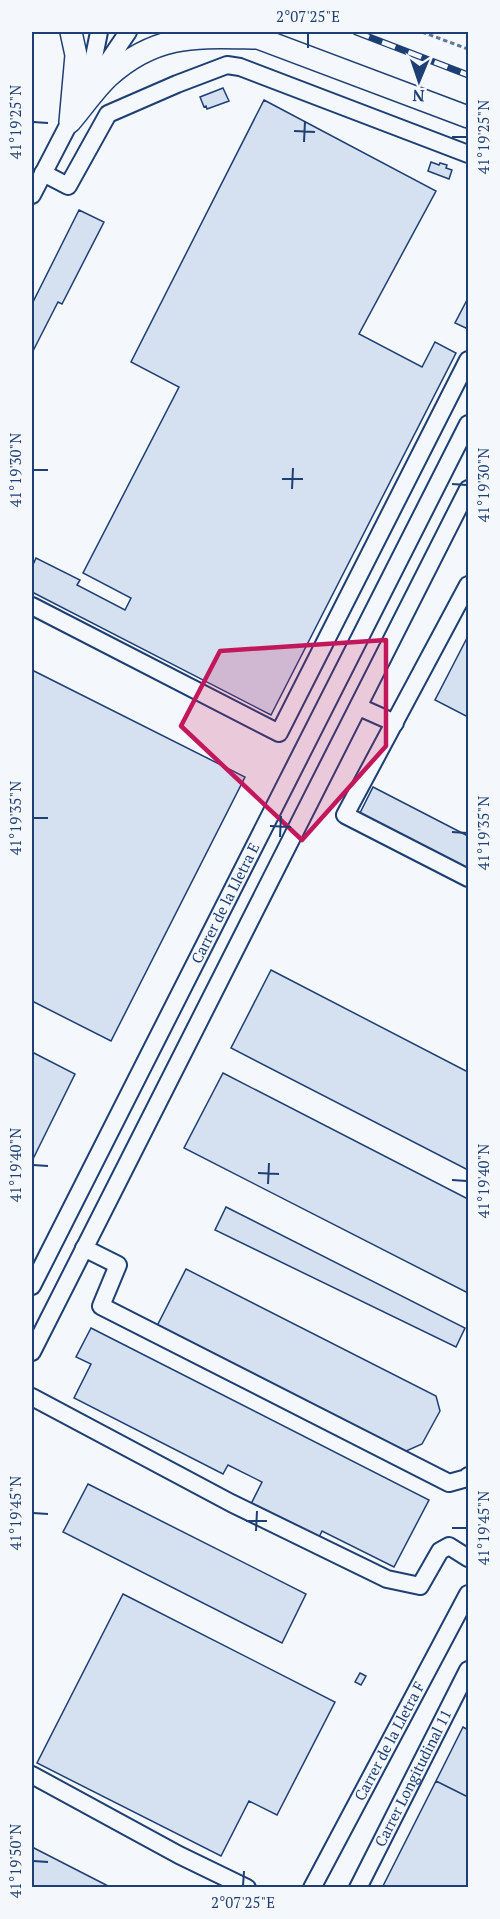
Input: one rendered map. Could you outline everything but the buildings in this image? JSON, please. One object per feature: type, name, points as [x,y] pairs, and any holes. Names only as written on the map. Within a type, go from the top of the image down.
[{"type":"main road","points":[[70,122],[76,55],[71,32]]},
{"type":"main road","points":[[70,122],[108,76],[150,48],[172,40],[252,35],[468,117]]},
{"type":"street","points":[[70,122],[92,68],[99,32]]},
{"type":"street","points":[[32,195],[95,79],[128,32]]},
{"type":"street","points":[[43,173],[68,186],[108,114],[227,65],[240,67],[468,154]]},
{"type":"street","points":[[32,606],[279,733],[468,360]]},
{"type":"street","name":"Carrer de la Lletra E","points":[[32,1286],[468,424]]},
{"type":"street","name":"Carrer de la Lletra E","points":[[32,1352],[468,489]]},
{"type":"street","points":[[468,585],[345,815],[468,878]]},
{"type":"street","points":[[359,706],[395,723]]},
{"type":"street","points":[[84,1248],[118,1265],[101,1306],[448,1483],[468,1476]]},
{"type":"street","points":[[32,1397],[231,1503],[387,1579],[420,1586],[440,1551],[449,1546],[468,1558]]},
{"type":"street","name":"Carrer de la Lletra F","points":[[312,1887],[468,1594]]},
{"type":"street","name":"Carrer Longitudinal 11","points":[[358,1887],[468,1670]]},
{"type":"street","points":[[32,1775],[179,1855],[247,1887]]},
{"type":"path","points":[[422,32],[468,49]]},
{"type":"highlighted area","points":[[386,640],[386,746],[302,840],[181,726],[220,651]]},
{"type":"railway","points":[[356,32],[468,75]]}]
